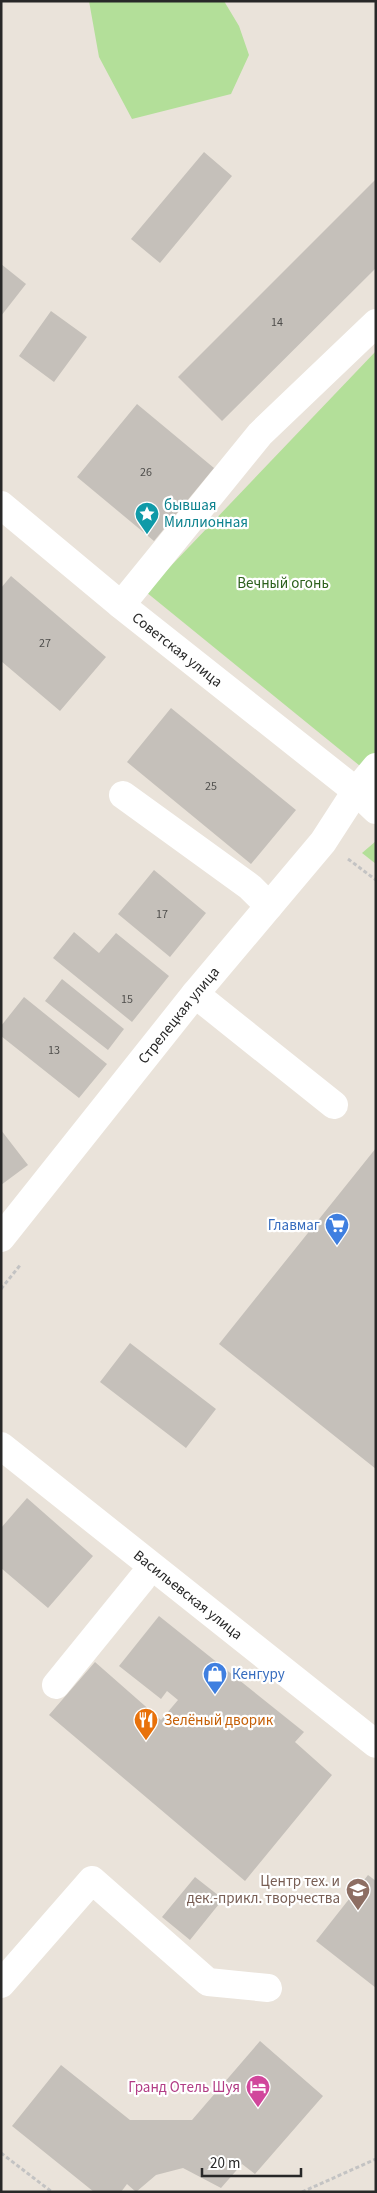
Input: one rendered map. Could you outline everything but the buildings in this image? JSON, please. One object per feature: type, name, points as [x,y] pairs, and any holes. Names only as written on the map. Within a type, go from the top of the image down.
[{"type":"street","points":[[121,604],[260,434],[376,323]]},
{"type":"street","name":"Советская улица","points":[[1,505],[121,604],[356,791],[376,810]]},
{"type":"street","name":"Стрелецкая улица","points":[[1,1238],[195,994],[323,842],[356,791],[376,767]]},
{"type":"street","points":[[123,795],[250,887],[269,906]]},
{"type":"street","points":[[195,994],[334,1105]]},
{"type":"street","name":"Васильевская улица","points":[[1,1446],[376,1744]]},
{"type":"street","points":[[56,1684],[142,1579]]},
{"type":"street","points":[[1,1984],[92,1880],[208,1982],[268,1988]]},
{"type":"path","points":[[1,2153],[52,2192]]},
{"type":"path","points":[[302,2192],[376,2159]]},
{"type":"green space","points":[[89,1],[224,1],[239,26],[249,55],[231,94],[132,119],[99,57]]},
{"type":"green space","name":"Вечный огонь","points":[[376,351],[376,756],[365,770],[146,592]]},
{"type":"green space","points":[[376,841],[376,864],[362,853]]},
{"type":"place","name":"бывшая Миллионная","points":[[147,535]]},
{"type":"place","name":"Главмаг","points":[[337,1246]]},
{"type":"place","name":"Кенгуру","points":[[215,1695]]},
{"type":"place","name":"Зелёный дворик","points":[[146,1741]]},
{"type":"place","name":"Центр тех. и дек.-прикл. творчества","points":[[358,1911]]},
{"type":"place","name":"Гранд Отель Шуя","points":[[258,2108]]}]
